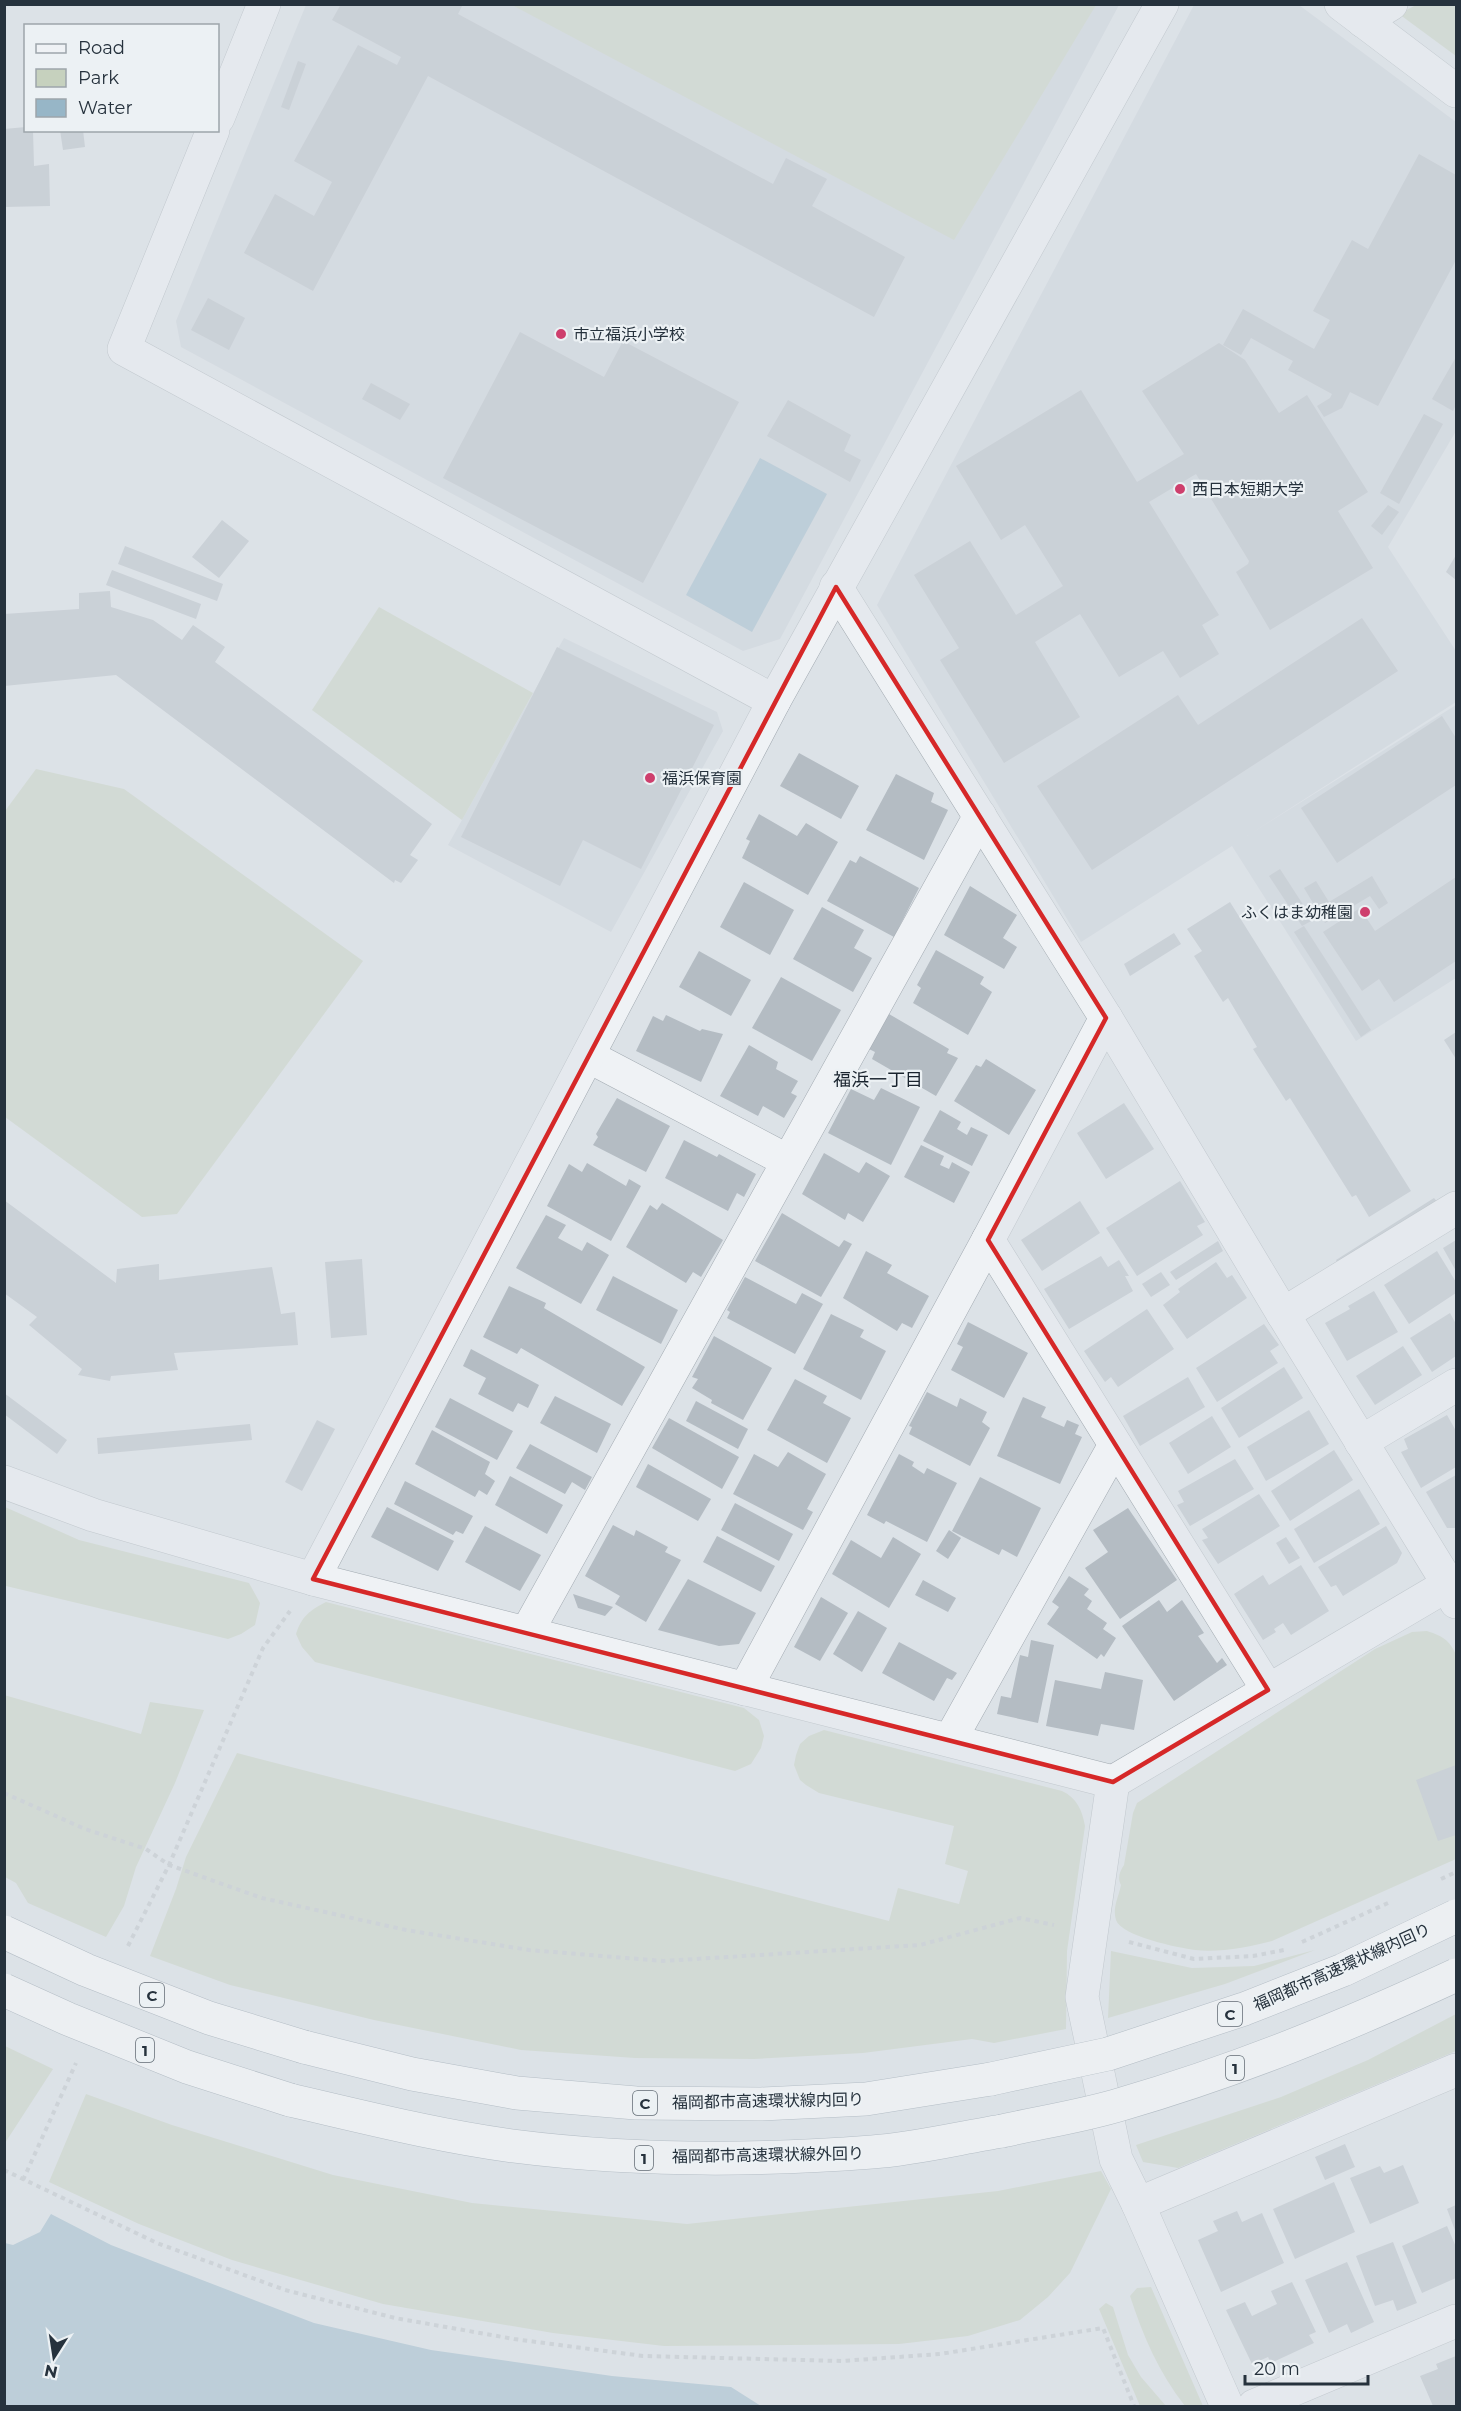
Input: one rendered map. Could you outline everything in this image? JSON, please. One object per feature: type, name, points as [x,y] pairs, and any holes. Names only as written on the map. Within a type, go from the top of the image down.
[{"type":"highway","name":"福岡都市高速環状線内回り","points":[[4,1932],[86,1970],[209,2018],[304,2047],[412,2074],[517,2093],[636,2103],[760,2104],[866,2099],[991,2079],[1108,2054],[1244,2009],[1343,1970],[1456,1916]]},
{"type":"highway","name":"福岡都市高速環状線外回り","points":[[4,1990],[68,2019],[187,2067],[290,2100],[402,2126],[512,2146],[636,2158],[762,2157],[874,2152],[1002,2131],[1120,2105],[1264,2059],[1363,2019],[1456,1975]]},
{"type":"street","points":[[219,116],[264,4]]},
{"type":"street","points":[[313,1579],[774,701],[1162,4]]},
{"type":"street","points":[[1352,13],[1391,4]]},
{"type":"street","points":[[1352,13],[1456,92]]},
{"type":"street","points":[[212,132],[124,349],[774,701]]},
{"type":"street","points":[[4,1482],[93,1515],[313,1579],[1113,1782],[1268,1690],[1454,1589],[1282,1314],[1106,1018],[836,587]]},
{"type":"street","points":[[527,1632],[980,816]]},
{"type":"street","points":[[745,1689],[1106,1018]]},
{"type":"street","points":[[588,1056],[788,1161]]},
{"type":"street","points":[[1282,1314],[1456,1208]]},
{"type":"street","points":[[988,1240],[1268,1690]]},
{"type":"street","points":[[1361,1442],[1456,1385]]},
{"type":"street","points":[[950,1740],[1115,1444]]},
{"type":"street","points":[[1113,1782],[1083,1997],[1116,2159],[1227,2406]]},
{"type":"street","points":[[1138,2204],[1456,2070]]},
{"type":"street","points":[[1254,2406],[1456,2321]]},
{"type":"path","points":[[128,1946],[169,1865],[263,1648],[313,1579]]},
{"type":"path","points":[[4,1793],[85,1829],[146,1849],[169,1865],[262,1898],[367,1923],[529,1950],[663,1960],[920,1945],[1020,1918],[1092,1932],[1194,1959],[1253,1956],[1286,1949]]},
{"type":"path","points":[[1436,1881],[1456,1872]]},
{"type":"path","points":[[1297,1944],[1393,1901]]},
{"type":"path","points":[[23,2180],[80,2053]]},
{"type":"path","points":[[4,2170],[158,2243],[285,2290],[395,2318],[514,2340],[643,2356],[842,2361],[940,2354],[1103,2328],[1134,2406]]},
{"type":"highlighted area","points":[[836,587],[1106,1018],[988,1240],[1268,1690],[1113,1782],[313,1579]]},
{"type":"shaded area","name":"市立福浜小学校","points":[[306,5],[1119,5],[780,639],[743,651],[181,347],[176,321]]},
{"type":"shaded area","name":"西日本短期大学","points":[[1194,5],[1299,5],[1456,122],[1456,431],[1388,547],[1456,651],[1456,702],[1247,836],[1456,705],[1456,978],[1356,1041],[1232,846],[1081,942],[877,605]]},
{"type":"shaded area","points":[[564,638],[717,712],[723,731],[611,932],[448,845]]},
{"type":"green space","points":[[512,5],[1096,5],[954,240]]},
{"type":"green space","points":[[1416,5],[1456,5],[1456,56],[1399,14]]},
{"type":"green space","points":[[379,607],[533,693],[462,820],[312,710]]},
{"type":"green space","points":[[36,769],[124,789],[363,961],[177,1214],[142,1217],[5,1117],[5,811]]},
{"type":"green space","points":[[5,1507],[79,1540],[249,1583],[260,1603],[255,1625],[228,1639],[6,1586]]},
{"type":"green space","points":[[326,1602],[744,1708],[759,1720],[764,1736],[761,1748],[751,1764],[735,1771],[315,1662],[302,1647],[296,1634],[307,1615]]},
{"type":"green space","points":[[1427,1631],[1445,1639],[1456,1655],[1456,1859],[1272,1941],[1254,1945],[1224,1950],[1195,1950],[1151,1940],[1120,1926],[1116,1920],[1115,1911],[1121,1885],[1119,1877],[1124,1865],[1133,1813],[1137,1803],[1375,1649],[1412,1632]]},
{"type":"green space","points":[[4,1695],[141,1734],[150,1702],[204,1710],[175,1783],[136,1867],[124,1906],[106,1937],[28,1903],[16,1883],[5,1877]]},
{"type":"green space","points":[[824,1730],[1062,1791],[1075,1801],[1085,1826],[1067,1951],[1066,2029],[994,2043],[972,2039],[863,2053],[754,2059],[635,2058],[521,2050],[374,2020],[230,1985],[150,1956],[186,1857],[237,1753],[889,1921],[898,1888],[959,1904],[968,1871],[945,1864],[954,1826],[819,1793],[800,1780],[794,1765],[800,1744],[809,1736]]},
{"type":"green space","points":[[1315,1950],[1225,1984],[1108,2018],[1111,1951],[1192,1968],[1254,1966]]},
{"type":"green space","points":[[1456,2014],[1456,2051],[1178,2168],[1143,2162],[1136,2145],[1281,2097],[1368,2060]]},
{"type":"green space","points":[[5,2046],[53,2069],[5,2143]]},
{"type":"green space","points":[[86,2094],[172,2125],[333,2175],[472,2203],[687,2224],[998,2191],[1101,2171],[1111,2189],[1070,2273],[1048,2297],[1020,2320],[968,2336],[899,2344],[664,2346],[553,2333],[383,2304],[232,2260],[139,2224],[49,2182]]},
{"type":"green space","points":[[1151,2287],[1203,2406],[1185,2406],[1167,2381],[1146,2340],[1130,2296],[1137,2288]]},
{"type":"green space","points":[[1106,2303],[1113,2307],[1128,2355],[1141,2377],[1166,2406],[1140,2406],[1099,2309]]},
{"type":"water","points":[[760,458],[827,494],[752,632],[686,595]]},
{"type":"water","points":[[51,2214],[111,2245],[314,2323],[431,2350],[612,2376],[731,2387],[761,2406],[5,2406],[5,2243],[13,2245],[40,2232]]},
{"type":"building","points":[[341,4],[463,4],[458,14],[773,184],[786,158],[827,179],[812,206],[905,257],[874,317],[428,76],[313,291],[244,253],[275,194],[314,216],[332,182],[294,161],[358,45],[397,65],[401,57],[332,20]]},
{"type":"building","points":[[298,61],[306,64],[289,110],[281,107]]},
{"type":"building","points":[[24,127],[24,132],[33,132],[34,166],[49,164],[50,206],[4,207],[4,129]]},
{"type":"building","points":[[60,132],[83,132],[85,147],[63,150]]},
{"type":"building","points":[[1419,154],[1456,175],[1456,260],[1378,406],[1350,392],[1342,408],[1324,417],[1317,406],[1330,398],[1332,394],[1288,370],[1293,361],[1251,338],[1241,355],[1223,345],[1243,309],[1314,349],[1330,320],[1313,311],[1352,240],[1368,249]]},
{"type":"building","points":[[208,298],[245,318],[229,350],[191,330]]},
{"type":"building","points":[[520,332],[604,377],[623,341],[739,402],[643,583],[443,478]]},
{"type":"building","points":[[1219,343],[1245,360],[1279,413],[1307,395],[1368,492],[1338,511],[1373,568],[1270,630],[1236,572],[1249,561],[1196,474],[1149,502],[1219,615],[1202,625],[1219,654],[1180,678],[1163,651],[1119,677],[1080,614],[1035,642],[1080,717],[1004,763],[940,660],[959,648],[914,575],[970,541],[1016,615],[1063,586],[1025,525],[1001,540],[956,466],[1081,390],[1137,482],[1184,454],[1142,391]]},
{"type":"building","points":[[1456,357],[1456,405],[1453,411],[1432,399]]},
{"type":"building","points":[[371,383],[410,404],[400,420],[362,399]]},
{"type":"building","points":[[788,400],[851,435],[844,451],[861,460],[850,482],[767,436]]},
{"type":"building","points":[[1424,414],[1443,424],[1399,504],[1380,493]]},
{"type":"building","points":[[1388,505],[1399,512],[1382,535],[1371,526]]},
{"type":"building","points":[[222,520],[249,541],[219,578],[192,557]]},
{"type":"building","points":[[125,546],[223,584],[217,601],[118,564]]},
{"type":"building","points":[[1456,555],[1456,580],[1446,572]]},
{"type":"building","points":[[112,570],[201,604],[196,619],[106,585]]},
{"type":"building","points":[[110,591],[111,607],[153,620],[182,640],[193,625],[225,647],[215,662],[432,824],[410,855],[418,860],[401,883],[395,880],[394,883],[116,675],[4,686],[4,614],[79,609],[79,593]]},
{"type":"building","points":[[1362,618],[1398,671],[1092,870],[1037,786],[1178,695],[1198,725]]},
{"type":"building","points":[[557,647],[714,725],[641,869],[583,840],[560,886],[461,837]]},
{"type":"building","points":[[1442,716],[1456,738],[1456,785],[1337,863],[1301,808]]},
{"type":"building","points":[[799,753],[859,786],[841,819],[780,786]]},
{"type":"building","points":[[896,774],[934,793],[931,802],[948,810],[924,860],[866,830]]},
{"type":"building","points":[[759,814],[797,836],[806,823],[838,842],[808,895],[742,858],[750,841],[746,839]]},
{"type":"building","points":[[860,856],[919,888],[894,937],[827,901],[850,860],[856,863]]},
{"type":"building","points":[[1280,869],[1313,920],[1302,926],[1269,876]]},
{"type":"building","points":[[1372,876],[1388,903],[1379,909],[1370,896],[1325,923],[1304,888],[1316,881],[1329,902]]},
{"type":"building","points":[[1456,877],[1456,961],[1394,1002],[1379,979],[1362,991],[1323,932],[1360,908],[1375,931]]},
{"type":"building","points":[[744,882],[794,910],[770,955],[720,927]]},
{"type":"building","points":[[970,886],[1017,915],[1003,938],[1017,947],[1004,969],[944,935]]},
{"type":"building","points":[[1230,902],[1411,1191],[1369,1217],[1356,1195],[1352,1197],[1290,1098],[1286,1101],[1253,1049],[1257,1047],[1228,998],[1223,1002],[1194,956],[1202,951],[1187,929]]},
{"type":"building","points":[[822,907],[864,930],[854,948],[872,958],[853,992],[793,959]]},
{"type":"building","points":[[1304,926],[1371,1030],[1361,1037],[1294,932]]},
{"type":"building","points":[[1174,933],[1181,944],[1130,976],[1124,964]]},
{"type":"building","points":[[936,950],[984,977],[980,984],[992,992],[968,1035],[913,1003],[921,988],[917,985]]},
{"type":"building","points":[[699,951],[751,980],[731,1016],[679,987]]},
{"type":"building","points":[[781,977],[841,1010],[812,1061],[752,1028]]},
{"type":"building","points":[[889,1014],[949,1049],[947,1053],[958,1058],[936,1096],[872,1059],[875,1052],[869,1049]]},
{"type":"building","points":[[666,1015],[700,1031],[702,1029],[723,1034],[701,1082],[636,1051],[653,1016],[663,1021]]},
{"type":"building","points":[[1456,1032],[1456,1059],[1444,1040]]},
{"type":"building","points":[[749,1045],[778,1062],[776,1069],[798,1081],[791,1093],[797,1096],[784,1118],[763,1106],[758,1116],[720,1096]]},
{"type":"building","points":[[986,1059],[1036,1090],[1009,1135],[954,1101],[976,1065],[981,1067]]},
{"type":"building","points":[[881,1088],[920,1107],[891,1165],[828,1133],[851,1089],[874,1100]]},
{"type":"building","points":[[617,1098],[670,1126],[646,1172],[593,1145],[598,1137],[596,1134]]},
{"type":"building","points":[[1124,1103],[1154,1149],[1106,1179],[1077,1133]]},
{"type":"building","points":[[940,1110],[961,1122],[957,1129],[967,1135],[971,1127],[988,1135],[972,1166],[923,1141]]},
{"type":"building","points":[[684,1140],[717,1157],[719,1154],[756,1174],[744,1197],[737,1193],[728,1211],[665,1178]]},
{"type":"building","points":[[921,1145],[944,1156],[940,1165],[949,1169],[952,1162],[970,1172],[954,1203],[904,1177]]},
{"type":"building","points":[[824,1153],[859,1173],[866,1162],[890,1176],[863,1222],[848,1213],[845,1220],[802,1194]]},
{"type":"building","points":[[587,1163],[626,1186],[629,1179],[641,1186],[611,1241],[547,1206],[569,1164],[582,1172]]},
{"type":"building","points":[[1180,1181],[1205,1222],[1197,1226],[1203,1235],[1137,1276],[1106,1228]]},
{"type":"building","points":[[1434,1198],[1442,1208],[1343,1271],[1336,1260]]},
{"type":"building","points":[[4,1200],[116,1283],[117,1269],[159,1264],[159,1280],[272,1267],[281,1314],[295,1312],[298,1345],[174,1353],[178,1370],[111,1376],[110,1381],[78,1375],[82,1369],[29,1325],[37,1317],[4,1293]]},
{"type":"building","points":[[1080,1201],[1100,1233],[1042,1271],[1021,1240]]},
{"type":"building","points":[[662,1203],[723,1240],[701,1277],[693,1272],[686,1283],[626,1247],[650,1205],[657,1210]]},
{"type":"building","points":[[782,1213],[839,1247],[844,1240],[852,1244],[821,1297],[755,1261]]},
{"type":"building","points":[[546,1215],[566,1225],[558,1238],[582,1251],[587,1242],[609,1255],[581,1304],[516,1268]]},
{"type":"building","points":[[1456,1240],[1456,1271],[1443,1248]]},
{"type":"building","points":[[1218,1241],[1223,1251],[1176,1280],[1170,1272]]},
{"type":"building","points":[[866,1251],[892,1265],[887,1273],[929,1296],[912,1328],[902,1323],[897,1331],[843,1298]]},
{"type":"building","points":[[1437,1251],[1456,1282],[1456,1293],[1409,1324],[1384,1285]]},
{"type":"building","points":[[1101,1256],[1108,1267],[1119,1260],[1129,1276],[1125,1276],[1133,1291],[1069,1329],[1044,1289]]},
{"type":"building","points":[[362,1259],[367,1335],[331,1338],[325,1262]]},
{"type":"building","points":[[1216,1262],[1227,1278],[1232,1275],[1247,1298],[1187,1339],[1163,1305],[1180,1292],[1178,1289]]},
{"type":"building","points":[[1161,1272],[1170,1285],[1151,1297],[1142,1284]]},
{"type":"building","points":[[613,1276],[678,1310],[661,1344],[596,1310]]},
{"type":"building","points":[[745,1277],[796,1304],[802,1293],[823,1304],[795,1354],[727,1318],[730,1312],[727,1310]]},
{"type":"building","points":[[509,1286],[546,1303],[544,1308],[645,1367],[622,1406],[521,1348],[517,1354],[483,1337]]},
{"type":"building","points":[[1374,1291],[1398,1332],[1347,1361],[1325,1323],[1350,1309],[1348,1306]]},
{"type":"building","points":[[1147,1309],[1174,1349],[1118,1387],[1111,1377],[1105,1382],[1084,1351]]},
{"type":"building","points":[[1450,1313],[1456,1324],[1456,1356],[1432,1372],[1410,1338]]},
{"type":"building","points":[[831,1314],[864,1330],[860,1337],[886,1351],[861,1400],[803,1369]]},
{"type":"building","points":[[968,1322],[1028,1353],[1004,1398],[951,1370],[963,1347],[957,1344]]},
{"type":"building","points":[[1264,1324],[1279,1345],[1270,1351],[1278,1363],[1217,1402],[1196,1368]]},
{"type":"building","points":[[714,1336],[772,1368],[743,1420],[711,1403],[712,1400],[692,1388],[698,1379],[692,1377]]},
{"type":"building","points":[[1403,1346],[1422,1375],[1375,1405],[1356,1376]]},
{"type":"building","points":[[471,1349],[539,1385],[528,1408],[518,1403],[513,1412],[478,1394],[486,1378],[463,1366]]},
{"type":"building","points":[[1284,1367],[1303,1398],[1239,1438],[1221,1408]]},
{"type":"building","points":[[1188,1377],[1205,1407],[1140,1446],[1123,1416]]},
{"type":"building","points":[[795,1379],[827,1396],[823,1403],[851,1418],[827,1463],[767,1430]]},
{"type":"building","points":[[927,1392],[957,1407],[960,1398],[987,1412],[982,1422],[990,1428],[970,1466],[909,1434],[912,1427],[909,1426]]},
{"type":"building","points":[[4,1393],[67,1440],[57,1454],[4,1414]]},
{"type":"building","points":[[555,1396],[611,1424],[597,1453],[540,1423]]},
{"type":"building","points":[[1023,1397],[1046,1407],[1041,1417],[1064,1427],[1067,1420],[1079,1425],[1075,1434],[1082,1437],[1060,1484],[997,1456]]},
{"type":"building","points":[[450,1398],[513,1431],[497,1460],[435,1427]]},
{"type":"building","points":[[696,1401],[748,1429],[738,1449],[686,1421]]},
{"type":"building","points":[[1309,1410],[1329,1444],[1266,1481],[1247,1447]]},
{"type":"building","points":[[1447,1415],[1456,1431],[1456,1467],[1421,1488],[1401,1452],[1408,1449],[1404,1439]]},
{"type":"building","points":[[1212,1416],[1231,1447],[1188,1474],[1169,1443]]},
{"type":"building","points":[[669,1418],[739,1457],[722,1489],[652,1448]]},
{"type":"building","points":[[317,1420],[335,1429],[302,1491],[285,1482]]},
{"type":"building","points":[[250,1424],[252,1440],[98,1454],[97,1438]]},
{"type":"building","points":[[432,1430],[490,1462],[485,1474],[495,1481],[487,1495],[479,1490],[475,1497],[415,1464]]},
{"type":"building","points":[[530,1444],[592,1477],[585,1490],[572,1482],[565,1494],[516,1468]]},
{"type":"building","points":[[1334,1450],[1353,1480],[1290,1521],[1271,1491]]},
{"type":"building","points":[[788,1452],[826,1474],[807,1509],[813,1512],[803,1530],[733,1494],[754,1454],[778,1467]]},
{"type":"building","points":[[899,1454],[914,1462],[912,1466],[924,1474],[927,1468],[957,1483],[927,1542],[886,1521],[884,1524],[867,1515]]},
{"type":"building","points":[[1235,1459],[1254,1489],[1190,1526],[1177,1505],[1184,1502],[1178,1491]]},
{"type":"building","points":[[648,1464],[711,1499],[698,1521],[636,1487]]},
{"type":"building","points":[[1456,1475],[1456,1528],[1447,1528],[1426,1492]]},
{"type":"building","points":[[510,1476],[563,1505],[547,1534],[495,1505]]},
{"type":"building","points":[[980,1477],[1041,1508],[1017,1557],[1002,1549],[999,1555],[952,1531]]},
{"type":"building","points":[[405,1481],[473,1516],[463,1534],[456,1531],[453,1535],[394,1504]]},
{"type":"building","points":[[1359,1489],[1380,1524],[1314,1563],[1294,1529]]},
{"type":"building","points":[[1259,1494],[1280,1526],[1218,1564],[1202,1540],[1208,1538],[1202,1529]]},
{"type":"building","points":[[735,1503],[793,1534],[779,1561],[721,1530]]},
{"type":"building","points":[[387,1507],[454,1541],[438,1571],[371,1537]]},
{"type":"building","points":[[1128,1508],[1177,1580],[1120,1619],[1085,1568],[1108,1552],[1093,1530]]},
{"type":"building","points":[[613,1525],[634,1536],[636,1530],[668,1547],[665,1552],[681,1560],[646,1622],[615,1604],[620,1596],[585,1576]]},
{"type":"building","points":[[485,1526],[541,1555],[520,1591],[465,1562]]},
{"type":"building","points":[[1386,1526],[1402,1553],[1397,1563],[1343,1596],[1336,1585],[1331,1587],[1318,1567]]},
{"type":"building","points":[[949,1530],[961,1538],[948,1559],[936,1551]]},
{"type":"building","points":[[717,1536],[775,1566],[761,1592],[703,1562]]},
{"type":"building","points":[[893,1537],[921,1554],[889,1608],[832,1574],[851,1540],[881,1558]]},
{"type":"building","points":[[1286,1537],[1300,1558],[1289,1564],[1276,1543]]},
{"type":"building","points":[[1301,1565],[1329,1611],[1291,1635],[1283,1623],[1274,1629],[1276,1632],[1263,1640],[1234,1594],[1263,1575],[1269,1585]]},
{"type":"building","points":[[1069,1576],[1089,1589],[1084,1595],[1092,1601],[1087,1609],[1107,1623],[1103,1629],[1116,1638],[1104,1657],[1101,1654],[1097,1659],[1047,1624],[1059,1607],[1052,1602]]},
{"type":"building","points":[[688,1579],[756,1613],[739,1644],[719,1646],[658,1630]]},
{"type":"building","points":[[923,1580],[956,1598],[948,1612],[915,1595]]},
{"type":"building","points":[[573,1594],[613,1607],[605,1616],[578,1608]]},
{"type":"building","points":[[821,1597],[848,1613],[820,1661],[794,1647]]},
{"type":"building","points":[[1159,1600],[1167,1612],[1182,1600],[1204,1633],[1198,1636],[1217,1663],[1222,1658],[1227,1665],[1174,1701],[1122,1626]]},
{"type":"building","points":[[858,1611],[887,1628],[862,1672],[833,1654]]},
{"type":"building","points":[[1031,1640],[1054,1645],[1038,1723],[997,1714],[1001,1696],[1011,1698],[1020,1655],[1028,1657]]},
{"type":"building","points":[[899,1642],[957,1673],[952,1680],[947,1678],[934,1701],[882,1673]]},
{"type":"building","points":[[1105,1672],[1143,1680],[1134,1730],[1101,1724],[1098,1736],[1046,1726],[1055,1680],[1101,1689]]},
{"type":"building","points":[[1456,1765],[1456,1835],[1438,1841],[1416,1780]]},
{"type":"building","points":[[1345,2144],[1355,2167],[1325,2180],[1315,2157]]},
{"type":"building","points":[[1403,2165],[1419,2203],[1370,2224],[1350,2178],[1380,2166],[1384,2173]]},
{"type":"building","points":[[1334,2182],[1355,2232],[1295,2259],[1273,2209]]},
{"type":"building","points":[[1456,2205],[1456,2233],[1447,2209]]},
{"type":"building","points":[[1237,2211],[1242,2222],[1262,2213],[1284,2263],[1221,2292],[1198,2240],[1218,2231],[1213,2221]]},
{"type":"building","points":[[1447,2226],[1456,2247],[1456,2278],[1422,2293],[1402,2246]]},
{"type":"building","points":[[1393,2242],[1417,2303],[1397,2311],[1393,2300],[1375,2306],[1356,2256]]},
{"type":"building","points":[[1347,2262],[1374,2322],[1351,2333],[1347,2324],[1329,2333],[1305,2280]]},
{"type":"building","points":[[1292,2282],[1316,2332],[1309,2335],[1314,2343],[1271,2363],[1268,2357],[1252,2364],[1226,2310],[1245,2302],[1252,2316],[1277,2304],[1271,2291]]},
{"type":"building","points":[[1456,2356],[1456,2406],[1433,2406],[1420,2376],[1438,2369],[1436,2364]]},
{"type":"place","name":"市立福浜小学校","points":[[561,334]]},
{"type":"place","name":"西日本短期大学","points":[[1180,489]]},
{"type":"place","name":"福浜保育園","points":[[650,778]]},
{"type":"place","name":"ふくはま幼稚園","points":[[1365,912]]},
{"type":"district","name":"福浜一丁目","points":[[878,1080]]}]
